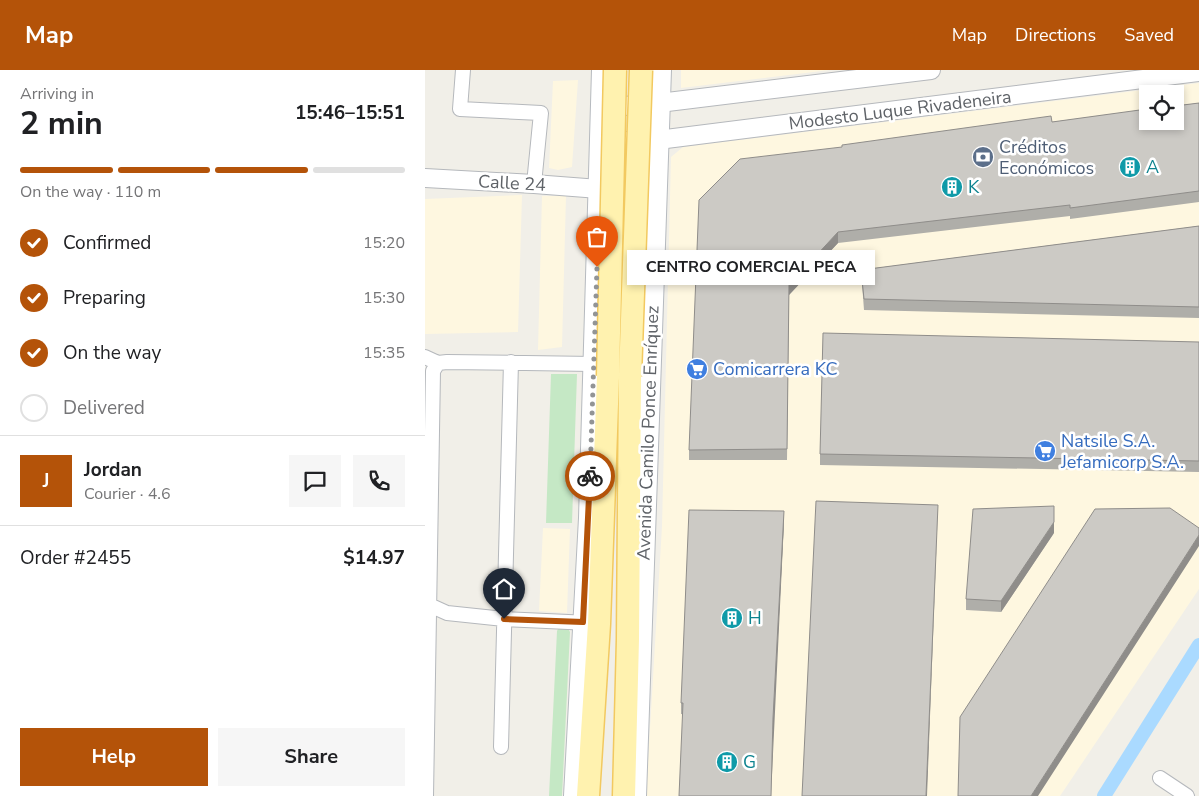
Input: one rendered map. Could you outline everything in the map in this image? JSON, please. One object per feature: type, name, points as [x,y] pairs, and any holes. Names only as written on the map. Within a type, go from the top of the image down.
[{"type":"main road","points":[[588,796],[591,623],[589,518],[602,70]]},
{"type":"main road","points":[[574,796],[581,661],[591,623],[600,600],[615,70]]},
{"type":"main road","name":"Avenida Camilo Ponce Enríquez","points":[[624,796],[629,602],[630,376],[641,70]]},
{"type":"main road","name":"Avenida Camilo Ponce Enríquez","points":[[636,796],[661,70]]},
{"type":"main road","points":[[599,189],[606,175],[616,166],[629,163],[642,166],[652,175],[657,187]]},
{"type":"main road","points":[[628,638],[644,554]]},
{"type":"main road","points":[[625,748],[638,716],[627,690]]},
{"type":"street","points":[[463,70],[460,109],[541,113],[535,184]]},
{"type":"street","name":"Modesto Luque Rivadeneira","points":[[601,108],[659,103],[931,70]]},
{"type":"street","name":"Modesto Luque Rivadeneira","points":[[600,142],[658,140],[1199,72]]},
{"type":"street","name":"Calle 24","points":[[425,178],[599,189]]},
{"type":"street","points":[[427,796],[427,604],[433,371],[431,360],[594,364]]},
{"type":"street","points":[[501,747],[511,362]]},
{"type":"street","points":[[427,604],[447,613],[504,619],[591,623]]},
{"type":"street","points":[[1159,778],[1187,796]]},
{"type":"shaded area","points":[[681,70],[830,70],[681,88]]},
{"type":"shaded area","points":[[578,80],[572,167],[558,170],[549,168],[553,81]]},
{"type":"shaded area","points":[[1199,83],[1199,589],[1060,796],[646,796],[662,526],[671,157],[683,147],[1139,90],[1139,130],[1184,130],[1183,85]]},
{"type":"shaded area","points":[[522,195],[518,332],[425,334],[425,199]]},
{"type":"shaded area","points":[[542,196],[566,196],[562,347],[538,350]]},
{"type":"shaded area","points":[[543,528],[570,529],[567,613],[539,611]]},
{"type":"green space","points":[[551,374],[577,374],[572,523],[546,523]]},
{"type":"green space","points":[[559,627],[567,627],[570,632],[562,796],[549,796],[557,631]]},
{"type":"building","points":[[1199,103],[1199,191],[1070,208],[1070,205],[838,232],[789,285],[787,449],[689,450],[699,200],[740,159],[842,147],[842,145],[1051,116],[1052,122],[1139,110],[1139,130],[1184,130],[1184,105]]},
{"type":"building","points":[[1199,226],[1199,307],[864,299],[861,270]]},
{"type":"building","points":[[823,333],[1199,342],[1199,461],[820,454]]},
{"type":"building","points":[[816,501],[938,505],[926,796],[802,796]]},
{"type":"building","points":[[1054,506],[1054,522],[1001,601],[966,599],[973,509]]},
{"type":"building","points":[[1170,508],[1199,528],[1199,535],[1031,796],[958,796],[960,717],[1095,509]]},
{"type":"building","name":"H","points":[[689,510],[784,511],[773,718],[771,796],[679,796]]},
{"type":"waterway","points":[[1104,796],[1199,645]]},
{"type":"way so far","points":[[590,476],[597,267]]},
{"type":"place","name":"Créditos Económicos","points":[[983,157]]},
{"type":"place","name":"A","points":[[1130,167]]},
{"type":"place","name":"K","points":[[952,187]]},
{"type":"place","name":"CENTRO COMERCIAL PECA","points":[[597,267]]},
{"type":"place","name":"Comicarrera KC","points":[[697,369]]},
{"type":"place","name":"Natsile S.A. Jefamicorp S.A.","points":[[1045,451]]},
{"type":"place","name":"H","points":[[732,618]]},
{"type":"place","name":"G","points":[[727,762]]},
{"type":"route","points":[[504,619],[583,622],[590,476]]}]
